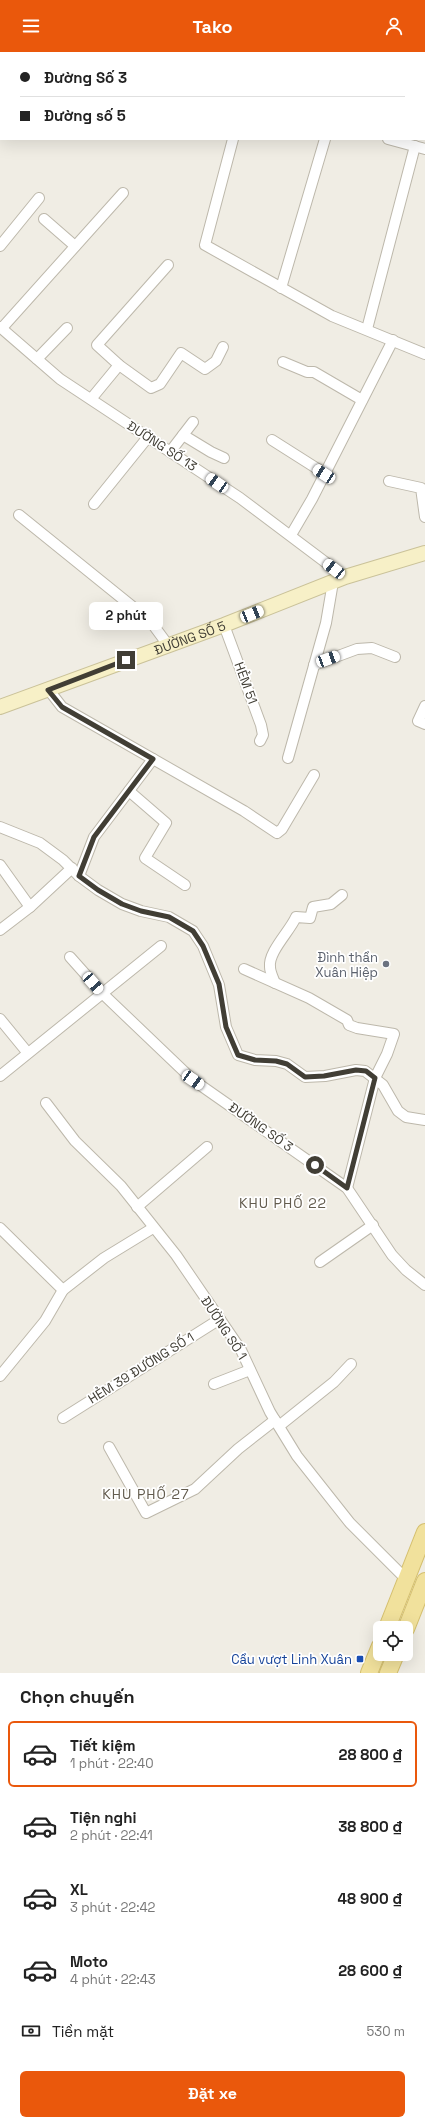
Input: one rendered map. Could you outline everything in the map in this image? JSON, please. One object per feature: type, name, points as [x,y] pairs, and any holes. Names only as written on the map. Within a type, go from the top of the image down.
[{"type":"main road","name":"ĐƯỜNG SỐ 5","points":[[1,704],[48,690],[168,645],[224,626],[339,579],[425,553]]},
{"type":"main road","points":[[390,1621],[425,1532]]},
{"type":"main road","points":[[409,1621],[425,1581]]},
{"type":"main road","points":[[369,1673],[374,1661]]},
{"type":"main road","points":[[388,1673],[393,1661]]},
{"type":"street","points":[[233,140],[205,244],[332,316],[367,329],[425,354]]},
{"type":"street","points":[[281,288],[325,140]]},
{"type":"street","points":[[367,329],[420,147],[392,140]]},
{"type":"street","points":[[1,328],[123,193]]},
{"type":"street","points":[[0,246],[39,198]]},
{"type":"street","points":[[44,219],[75,246]]},
{"type":"street","points":[[168,265],[96,345],[119,365],[151,388],[160,384],[181,353],[205,369],[216,361],[223,347]]},
{"type":"street","name":"ĐƯỜNG SỐ 13","points":[[1,328],[60,379],[240,498],[291,535],[339,579]]},
{"type":"street","points":[[37,358],[67,328]]},
{"type":"street","points":[[291,535],[312,499],[393,340]]},
{"type":"street","points":[[283,362],[307,372],[314,372],[362,400]]},
{"type":"street","points":[[91,399],[119,365]]},
{"type":"street","points":[[170,452],[193,422]]},
{"type":"street","points":[[183,435],[210,452],[224,458]]},
{"type":"street","points":[[94,504],[148,437]]},
{"type":"street","points":[[272,440],[324,474]]},
{"type":"street","points":[[389,481],[421,488],[425,517]]},
{"type":"street","points":[[19,514],[151,622],[168,645]]},
{"type":"street","points":[[288,758],[339,579]]},
{"type":"street","name":"HẺM 51","points":[[224,626],[261,725],[263,735],[260,741]]},
{"type":"street","points":[[314,664],[357,649],[372,648],[395,657]]},
{"type":"street","points":[[48,690],[62,707],[244,811],[277,833],[282,829],[314,775]]},
{"type":"street","points":[[425,706],[418,721],[425,724]]},
{"type":"street","points":[[0,930],[75,872],[94,837],[153,759]]},
{"type":"street","points":[[129,791],[166,823],[145,858],[184,884]]},
{"type":"street","points":[[0,827],[40,843],[98,890],[122,904],[141,911],[169,917],[193,931],[203,946],[219,984],[226,1027],[238,1055],[255,1060],[276,1061],[287,1064],[305,1077],[324,1076],[356,1070],[366,1071],[383,1085],[398,1111],[406,1117],[425,1120]]},
{"type":"street","points":[[0,864],[30,907]]},
{"type":"street","points":[[275,983],[270,967],[271,957],[292,927],[296,917],[310,918],[312,907],[331,904],[342,895]]},
{"type":"street","points":[[0,1076],[27,1052],[103,994],[161,946]]},
{"type":"street","name":"ĐƯỜNG SỐ 3","points":[[70,957],[103,994],[193,1080],[347,1188],[399,1263],[425,1285]]},
{"type":"street","points":[[244,969],[309,998],[347,1020],[349,1025],[357,1028],[394,1034],[387,1054],[375,1078],[347,1188]]},
{"type":"street","points":[[0,1019],[27,1052]]},
{"type":"street","name":"ĐƯỜNG SỐ 1","points":[[46,1103],[75,1141],[121,1186],[176,1255],[241,1350],[277,1423],[297,1456],[350,1523],[406,1579]]},
{"type":"street","points":[[137,1207],[207,1147]]},
{"type":"street","points":[[320,1262],[373,1225]]},
{"type":"street","points":[[0,1228],[63,1290]]},
{"type":"street","points":[[0,1376],[44,1321],[63,1290],[104,1258],[153,1228]]},
{"type":"street","name":"HẺM 39 ĐƯỜNG SỐ 1","points":[[63,1418],[220,1319]]},
{"type":"street","points":[[109,1447],[146,1513],[195,1489],[238,1449],[334,1382],[351,1364]]},
{"type":"street","points":[[214,1384],[250,1370]]},
{"type":"place","name":"Đình thần Xuân Hiệp","points":[[386,964]]},
{"type":"place","name":"Cầu vượt Linh Xuân","points":[[360,1659]]},
{"type":"district","name":"KHU PHỐ 22","points":[[283,1203]]},
{"type":"district","name":"KHU PHỐ 27","points":[[146,1494]]},
{"type":"route","points":[[126,660],[48,690],[62,707],[153,759],[94,837],[79,876],[98,890],[122,904],[141,911],[169,917],[193,931],[203,946],[219,984],[226,1027],[238,1055],[255,1060],[276,1061],[287,1064],[305,1077],[324,1076],[356,1070],[366,1071],[375,1078],[347,1188],[315,1165]]}]
